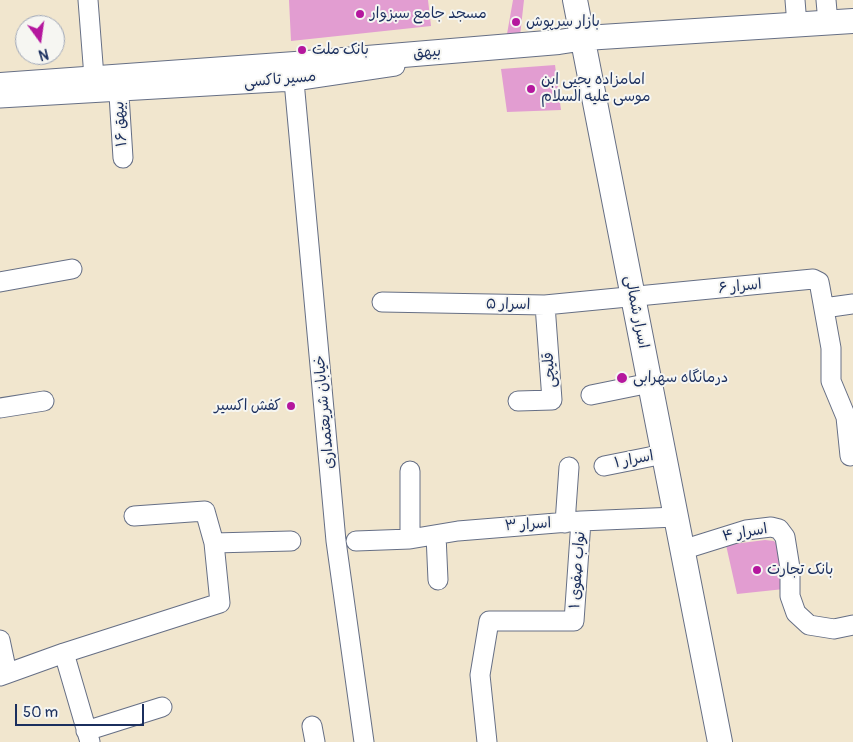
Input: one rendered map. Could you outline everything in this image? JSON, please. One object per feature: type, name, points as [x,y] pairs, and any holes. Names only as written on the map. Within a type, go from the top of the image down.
[{"type":"main road","name":"اسرار شمالی","points":[[575,0],[719,742]]},
{"type":"main road","name":"بیهق","points":[[0,85],[94,77],[118,84],[559,42],[582,38],[797,25],[827,11],[853,21]]},
{"type":"street","points":[[88,0],[94,77]]},
{"type":"street","points":[[794,0],[797,25]]},
{"type":"street","name":"مسیر تاکسی","points":[[0,98],[118,84],[294,81],[559,42]]},
{"type":"street","name":"خیابان شریعتمداری","points":[[294,81],[336,541],[364,742]]},
{"type":"street","name":"بیهق ۱۶","points":[[118,84],[124,158]]},
{"type":"street","points":[[0,282],[72,269]]},
{"type":"street","name":"اسرار ۶","points":[[633,298],[814,279],[819,282],[824,308]]},
{"type":"street","name":"اسرار ۵","points":[[382,302],[545,305],[633,298]]},
{"type":"street","points":[[850,456],[846,417],[831,381],[831,348],[824,308],[853,304]]},
{"type":"street","name":"قلیچی","points":[[518,401],[552,400],[545,305]]},
{"type":"street","points":[[591,395],[650,383]]},
{"type":"street","points":[[0,408],[44,401]]},
{"type":"street","name":"اسرار ۱","points":[[604,466],[664,454]]},
{"type":"street","points":[[568,467],[573,522]]},
{"type":"street","points":[[410,470],[410,539]]},
{"type":"street","points":[[0,640],[4,675],[64,653],[220,603],[214,543],[205,511],[134,516]]},
{"type":"street","name":"اسرار ۳","points":[[356,541],[410,539],[458,531],[573,522],[676,518]]},
{"type":"street","name":"نواب صفوی ۱","points":[[487,742],[480,675],[489,621],[574,621],[573,522]]},
{"type":"street","name":"اسرار ۴","points":[[682,550],[746,530],[771,526],[779,529],[785,536],[790,568],[790,596],[796,613],[809,625],[834,629],[853,625]]},
{"type":"street","points":[[436,535],[438,580]]},
{"type":"street","points":[[214,543],[291,541]]},
{"type":"street","points":[[64,653],[88,736],[162,707]]},
{"type":"building","name":"مسجد جامع سبزوار","points":[[289,0],[428,0],[431,26],[291,41]]},
{"type":"building","name":"بازار سرپوش","points":[[513,0],[524,0],[520,36],[507,34]]},
{"type":"building","name":"امامزاده یحیی ابن موسی علیه السلام","points":[[555,65],[561,110],[507,112],[501,69]]},
{"type":"building","name":"بانک تجارت","points":[[765,540],[774,541],[782,551],[784,589],[737,594],[726,545]]},
{"type":"place","name":"مسجد جامع سبزوار","points":[[360,14]]},
{"type":"place","name":"بازار سرپوش","points":[[516,22]]},
{"type":"place","name":"بانک ملت","points":[[302,50]]},
{"type":"place","name":"امامزاده یحیی ابن موسی علیه السلام","points":[[531,89]]},
{"type":"place","name":"درمانگاه سهرابی","points":[[622,378]]},
{"type":"place","name":"کفش اکسیر","points":[[291,406]]},
{"type":"place","name":"بانک تجارت","points":[[757,570]]}]
